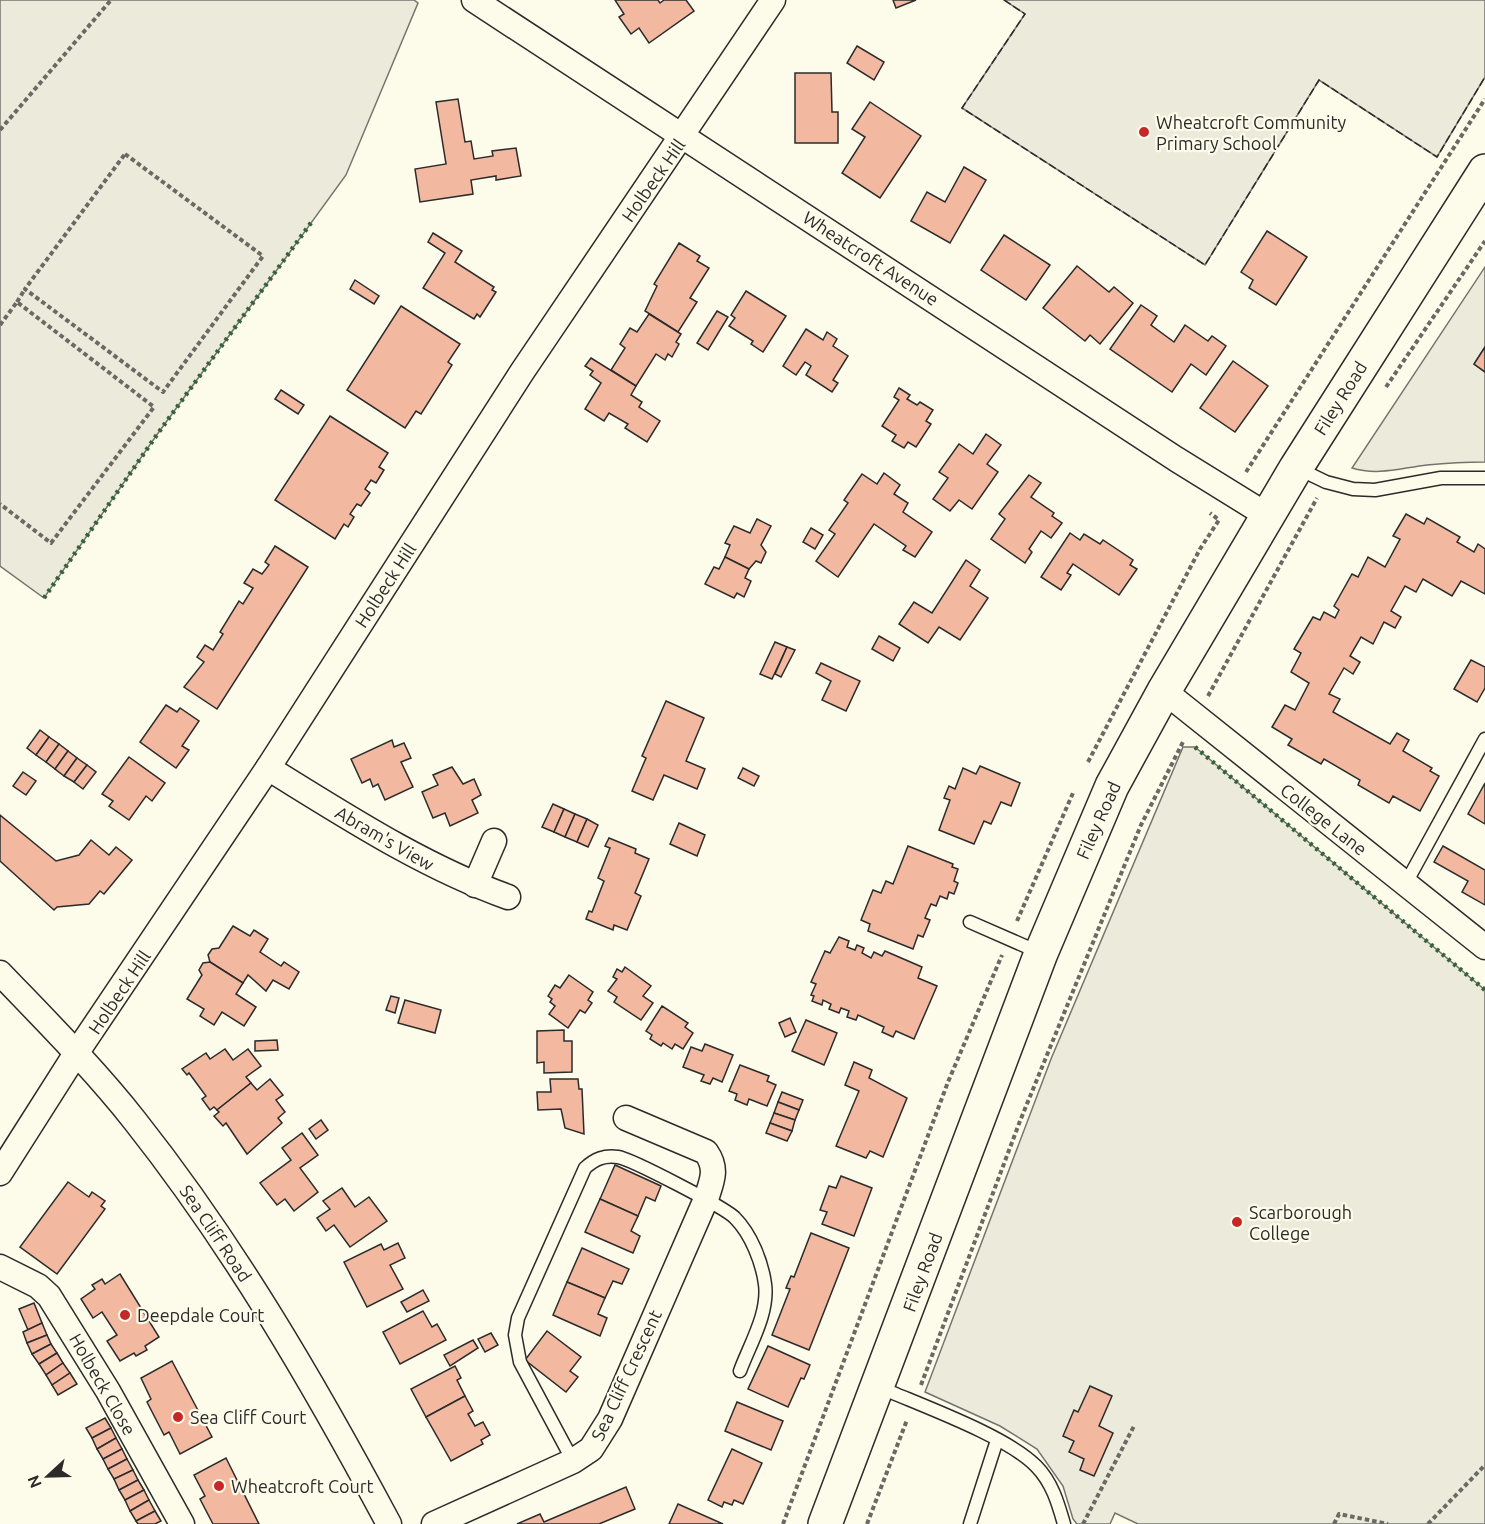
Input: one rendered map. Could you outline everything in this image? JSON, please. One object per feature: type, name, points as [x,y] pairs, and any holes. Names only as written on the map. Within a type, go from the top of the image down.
[{"type":"highway","name":"Filey Road","points":[[825,1524],[879,1387],[1041,953],[1112,786],[1164,691],[1296,468],[1483,176]]},
{"type":"street","name":"Wheatcroft Avenue","points":[[474,0],[1166,452],[1268,516]]},
{"type":"street","name":"Holbeck Hill","points":[[0,1173],[75,1055],[268,768],[522,372],[684,136],[773,0]]},
{"type":"street","name":"College Lane","points":[[1164,691],[1485,947]]},
{"type":"street","name":"Abram's View","points":[[268,768],[390,842],[475,885],[508,897]]},
{"type":"street","points":[[475,885],[494,841]]},
{"type":"street","name":"Sea Cliff Road","points":[[0,974],[134,1119],[194,1200],[279,1327],[389,1524]]},
{"type":"street","name":"Sea Cliff Crescent","points":[[434,1524],[573,1461],[591,1449],[610,1419],[706,1199],[714,1175],[712,1161],[706,1152],[626,1118]]},
{"type":"street","name":"Holbeck Close","points":[[0,1267],[38,1286],[50,1296],[108,1391],[182,1524]]},
{"type":"lane","points":[[1296,468],[1326,482],[1353,489],[1376,490],[1441,478],[1485,478]]},
{"type":"lane","points":[[1406,883],[1485,739]]},
{"type":"lane","points":[[970,922],[1041,953]]},
{"type":"lane","points":[[573,1461],[520,1362],[515,1335],[519,1318],[585,1168],[595,1159],[621,1157],[729,1212],[744,1228],[758,1260],[765,1284],[764,1310],[740,1371]]},
{"type":"lane","points":[[879,1387],[997,1440],[1036,1466],[1051,1485],[1064,1524]]},
{"type":"lane","points":[[970,1524],[997,1440]]},
{"type":"path","points":[[0,130],[111,0]]},
{"type":"path","points":[[1245,474],[1485,99]]},
{"type":"path","points":[[0,324],[125,154],[263,256],[163,392],[26,290]]},
{"type":"path","points":[[1383,392],[1485,241]]},
{"type":"path","points":[[0,504],[51,543],[154,407],[17,302]]},
{"type":"path","points":[[867,1524],[1020,1121],[1136,836],[1195,718],[1326,482]]},
{"type":"path","points":[[1083,1524],[1134,1426]]},
{"type":"path","points":[[1428,1524],[1485,1465]]},
{"type":"path","points":[[1334,1524],[1339,1514],[1388,1524]]},
{"type":"shaded area","points":[[0,0],[414,0],[418,3],[346,175],[156,436],[44,598],[0,566]]},
{"type":"shaded area","name":"Wheatcroft Community Primary School","points":[[1004,0],[1485,0],[1485,77],[1437,157],[1319,80],[1205,265],[962,108],[1025,14]]},
{"type":"shaded area","points":[[1485,267],[1485,347],[1474,364],[1485,372],[1485,462],[1434,464],[1390,471],[1352,468]]},
{"type":"shaded area","name":"Scarborough College","points":[[1183,747],[1195,747],[1485,990],[1485,1524],[1138,1524],[1115,1513],[1110,1524],[1077,1524],[1073,1519],[1063,1486],[1037,1449],[1000,1426],[925,1392],[1051,1059]]},
{"type":"building","points":[[615,0],[658,0],[660,3],[664,0],[686,0],[694,11],[649,43],[639,28],[631,34],[619,17],[624,14]]},
{"type":"building","points":[[893,0],[916,0],[896,8]]},
{"type":"building","points":[[857,46],[884,62],[874,80],[847,63]]},
{"type":"building","points":[[795,73],[831,73],[832,112],[838,112],[838,143],[795,143]]},
{"type":"building","points":[[458,99],[465,142],[471,141],[474,159],[493,156],[492,151],[516,148],[521,176],[496,180],[496,176],[471,180],[473,194],[420,202],[415,169],[446,164],[436,102]]},
{"type":"building","points":[[870,102],[921,136],[880,198],[842,173],[865,137],[852,129]]},
{"type":"building","points":[[964,167],[986,180],[950,243],[911,221],[927,192],[945,202]]},
{"type":"building","points":[[1267,231],[1307,257],[1276,305],[1249,288],[1253,280],[1241,272]]},
{"type":"building","points":[[433,233],[462,251],[455,262],[494,287],[492,290],[496,292],[480,317],[477,314],[474,319],[423,288],[445,253],[428,242]]},
{"type":"building","points":[[1004,235],[1050,265],[1026,300],[981,270]]},
{"type":"building","points":[[679,243],[700,256],[697,261],[709,268],[690,298],[697,302],[678,332],[645,311],[657,286],[654,284]]},
{"type":"building","points":[[1077,266],[1109,292],[1114,287],[1133,303],[1100,344],[1090,335],[1085,341],[1043,308]]},
{"type":"building","points":[[355,280],[379,296],[374,304],[350,289]]},
{"type":"building","points":[[746,291],[786,316],[763,352],[751,344],[753,341],[729,326],[735,318],[731,315]]},
{"type":"building","points":[[1141,305],[1157,316],[1151,325],[1174,342],[1185,325],[1208,341],[1212,336],[1226,346],[1206,375],[1191,364],[1172,392],[1110,349]]},
{"type":"building","points":[[401,306],[460,344],[448,362],[452,365],[421,414],[416,411],[405,428],[347,390]]},
{"type":"building","points":[[717,311],[728,317],[708,350],[697,343]]},
{"type":"building","points":[[649,314],[681,334],[672,357],[668,354],[665,360],[656,354],[636,386],[611,370],[625,348],[620,344],[630,328],[637,332]]},
{"type":"building","points":[[806,329],[823,340],[827,332],[837,339],[833,346],[848,356],[833,380],[838,383],[832,392],[806,375],[811,366],[805,362],[796,375],[783,366]]},
{"type":"building","points":[[1485,347],[1485,372],[1474,364]]},
{"type":"building","points":[[591,358],[636,386],[631,395],[642,402],[639,407],[660,421],[647,442],[625,428],[628,424],[609,413],[604,421],[585,409],[601,383],[590,375],[593,371],[585,366]]},
{"type":"building","points":[[1233,361],[1268,386],[1235,432],[1200,408]]},
{"type":"building","points":[[899,388],[910,395],[907,399],[917,405],[920,402],[933,410],[926,421],[931,424],[916,447],[908,442],[904,448],[892,441],[896,435],[882,426],[899,400],[894,397]]},
{"type":"building","points":[[281,390],[304,405],[298,414],[275,399]]},
{"type":"building","points":[[330,416],[388,453],[379,467],[384,470],[376,483],[371,480],[365,489],[370,493],[361,506],[357,504],[350,514],[354,517],[348,527],[344,524],[335,539],[275,500]]},
{"type":"building","points":[[986,434],[1001,445],[987,464],[998,472],[972,509],[959,500],[950,511],[933,499],[948,478],[939,472],[959,444],[973,454]]},
{"type":"building","points":[[884,473],[900,485],[894,494],[908,503],[903,512],[932,532],[915,557],[903,550],[906,546],[874,524],[838,577],[816,561],[835,534],[829,530],[848,503],[844,500],[862,474],[877,484]]},
{"type":"building","points":[[1029,475],[1041,483],[1031,497],[1054,513],[1052,516],[1062,523],[1051,538],[1041,531],[1029,549],[1032,552],[1025,563],[991,539],[1005,519],[999,514]]},
{"type":"building","points":[[1406,514],[1424,524],[1427,518],[1460,537],[1457,542],[1474,552],[1478,544],[1485,549],[1485,594],[1461,581],[1452,596],[1423,579],[1416,592],[1405,586],[1391,611],[1401,617],[1395,628],[1384,622],[1373,644],[1361,637],[1350,656],[1360,662],[1353,674],[1344,668],[1329,694],[1340,699],[1333,712],[1390,744],[1397,733],[1409,740],[1403,751],[1432,768],[1430,771],[1439,776],[1420,811],[1393,796],[1389,803],[1358,785],[1360,780],[1324,759],[1321,764],[1288,745],[1292,739],[1272,727],[1285,705],[1295,710],[1309,683],[1291,672],[1301,653],[1294,649],[1313,617],[1320,620],[1324,612],[1335,618],[1339,610],[1334,606],[1352,574],[1358,577],[1368,557],[1385,567],[1400,539],[1393,536]]},
{"type":"building","points":[[757,519],[771,526],[761,545],[766,552],[761,563],[756,561],[749,569],[725,557],[730,545],[725,543],[734,526],[750,533]]},
{"type":"building","points":[[811,528],[823,535],[815,549],[803,542]]},
{"type":"building","points":[[1070,533],[1080,540],[1084,534],[1100,544],[1103,540],[1133,560],[1130,565],[1137,569],[1119,595],[1073,564],[1067,573],[1071,575],[1061,590],[1041,577]]},
{"type":"building","points":[[275,546],[308,567],[217,709],[184,687],[204,662],[197,657],[205,645],[213,650],[223,634],[220,632],[239,601],[243,604],[253,588],[244,583],[253,569],[262,574],[269,565],[265,562]]},
{"type":"building","points":[[725,557],[749,569],[745,578],[751,581],[744,597],[737,593],[734,598],[705,584],[714,567],[719,569]]},
{"type":"building","points":[[966,560],[980,570],[970,586],[988,598],[960,640],[939,627],[928,643],[899,624],[914,602],[932,613]]},
{"type":"building","points":[[879,636],[900,648],[893,661],[872,649]]},
{"type":"building","points":[[775,642],[787,647],[772,679],[760,674]]},
{"type":"building","points":[[787,647],[795,650],[781,677],[775,674]]},
{"type":"building","points":[[1471,660],[1485,667],[1485,688],[1477,702],[1454,689]]},
{"type":"building","points":[[821,663],[860,681],[846,711],[822,700],[831,681],[816,673]]},
{"type":"building","points":[[666,701],[704,718],[686,761],[705,769],[697,789],[664,775],[653,800],[632,791],[646,758],[642,756]]},
{"type":"building","points":[[166,705],[177,712],[180,708],[199,721],[182,746],[189,750],[176,768],[140,742]]},
{"type":"building","points":[[40,730],[49,737],[36,755],[27,748]]},
{"type":"building","points":[[49,737],[59,744],[46,762],[36,755]]},
{"type":"building","points":[[392,740],[394,747],[404,743],[411,758],[401,762],[413,787],[385,800],[378,784],[373,787],[370,779],[362,783],[351,759]]},
{"type":"building","points":[[59,744],[68,751],[55,769],[46,762]]},
{"type":"building","points":[[68,751],[77,758],[64,776],[55,769]]},
{"type":"building","points":[[129,757],[165,783],[152,801],[146,796],[129,820],[109,806],[113,801],[102,794]]},
{"type":"building","points":[[77,758],[87,765],[74,782],[64,776]]},
{"type":"building","points":[[87,765],[96,772],[83,789],[74,782]]},
{"type":"building","points":[[980,766],[1020,783],[1011,806],[1001,802],[991,824],[984,821],[974,844],[939,830],[950,800],[944,798],[949,786],[955,789],[963,768],[976,774]]},
{"type":"building","points":[[452,767],[463,784],[474,779],[481,795],[472,800],[478,813],[450,826],[445,813],[433,818],[422,792],[438,785],[433,775]]},
{"type":"building","points":[[743,768],[759,776],[754,786],[738,778]]},
{"type":"building","points":[[23,772],[36,781],[26,795],[13,786]]},
{"type":"building","points":[[1485,783],[1485,824],[1468,814]]},
{"type":"building","points":[[553,804],[564,809],[554,832],[542,827]]},
{"type":"building","points":[[564,809],[575,814],[565,837],[554,832]]},
{"type":"building","points":[[575,814],[587,819],[577,842],[565,837]]},
{"type":"building","points":[[0,815],[56,861],[79,855],[91,840],[109,855],[116,847],[132,860],[104,894],[100,891],[89,904],[57,907],[54,910],[0,861]]},
{"type":"building","points":[[587,819],[598,825],[588,847],[577,842]]},
{"type":"building","points":[[679,823],[705,835],[697,856],[670,844]]},
{"type":"building","points":[[609,838],[636,849],[635,853],[649,859],[635,893],[641,896],[627,930],[614,925],[613,930],[586,919],[589,911],[592,912],[604,881],[598,878],[610,848],[605,846]]},
{"type":"building","points":[[908,846],[953,864],[952,867],[958,869],[954,881],[958,883],[954,894],[949,892],[947,899],[940,896],[936,906],[931,904],[925,918],[930,920],[923,937],[918,935],[913,949],[868,931],[870,924],[861,920],[873,890],[881,893],[886,881],[893,884]]},
{"type":"building","points":[[1443,846],[1485,870],[1485,905],[1462,892],[1468,881],[1434,862]]},
{"type":"building","points":[[233,926],[250,936],[254,930],[268,939],[260,952],[281,966],[284,962],[299,972],[289,989],[273,980],[266,991],[248,975],[243,983],[210,962],[208,955],[212,949],[219,948]]},
{"type":"building","points":[[839,937],[849,941],[847,947],[855,950],[857,945],[864,948],[862,953],[871,958],[874,952],[882,956],[885,951],[922,967],[918,978],[937,986],[914,1039],[896,1031],[893,1037],[882,1032],[884,1027],[858,1015],[856,1020],[847,1017],[849,1011],[841,1008],[839,1013],[829,1009],[831,1004],[823,1000],[822,1005],[812,1001],[814,996],[811,995],[816,984],[811,982],[825,951],[830,953]]},
{"type":"building","points":[[210,962],[243,983],[236,994],[256,1007],[244,1026],[222,1012],[214,1025],[200,1016],[204,1009],[187,999],[202,975],[199,970],[203,963]]},
{"type":"building","points":[[625,967],[651,986],[643,996],[653,1003],[641,1020],[614,1002],[617,997],[608,991],[617,979],[613,977],[617,969],[622,972]]},
{"type":"building","points":[[569,975],[593,992],[588,1000],[592,1003],[585,1013],[580,1010],[568,1028],[549,1014],[555,1006],[550,1002],[552,999],[548,996],[555,985],[560,988]]},
{"type":"building","points":[[391,996],[399,998],[395,1013],[386,1010]]},
{"type":"building","points":[[405,1000],[441,1010],[435,1033],[398,1023]]},
{"type":"building","points":[[662,1006],[688,1023],[685,1027],[693,1033],[683,1049],[675,1044],[672,1049],[663,1043],[661,1046],[650,1039],[652,1035],[646,1031]]},
{"type":"building","points":[[790,1018],[796,1032],[785,1037],[779,1023]]},
{"type":"building","points":[[806,1020],[837,1033],[824,1065],[792,1051]]},
{"type":"building","points":[[564,1030],[564,1041],[572,1041],[572,1072],[544,1073],[544,1062],[537,1063],[537,1031]]},
{"type":"building","points":[[277,1040],[278,1050],[255,1051],[255,1041]]},
{"type":"building","points":[[705,1044],[733,1055],[722,1082],[713,1078],[710,1084],[701,1081],[704,1075],[683,1067],[691,1047],[702,1051]]},
{"type":"building","points":[[225,1049],[233,1060],[248,1049],[261,1066],[246,1077],[251,1083],[217,1110],[214,1107],[210,1110],[202,1099],[206,1096],[189,1073],[187,1075],[182,1069],[206,1053],[210,1059]]},
{"type":"building","points":[[854,1062],[872,1070],[869,1078],[907,1098],[883,1157],[870,1151],[866,1158],[836,1146],[859,1091],[845,1085]]},
{"type":"building","points":[[740,1065],[769,1076],[767,1081],[776,1085],[767,1106],[749,1099],[747,1105],[735,1100],[737,1094],[729,1091]]},
{"type":"building","points":[[270,1079],[283,1095],[276,1100],[285,1112],[278,1118],[282,1123],[247,1154],[226,1123],[223,1126],[214,1116],[219,1112],[217,1110],[251,1083],[257,1090]]},
{"type":"building","points":[[550,1079],[578,1079],[579,1089],[582,1089],[584,1134],[565,1128],[561,1109],[538,1110],[537,1092],[551,1092]]},
{"type":"building","points":[[782,1092],[803,1100],[799,1110],[778,1102]]},
{"type":"building","points":[[778,1102],[799,1110],[795,1120],[774,1113]]},
{"type":"building","points":[[774,1113],[795,1120],[792,1131],[770,1123]]},
{"type":"building","points":[[321,1120],[328,1130],[316,1139],[309,1129]]},
{"type":"building","points":[[770,1123],[792,1131],[787,1141],[766,1133]]},
{"type":"building","points":[[302,1133],[318,1155],[300,1168],[318,1192],[294,1211],[285,1199],[277,1205],[260,1183],[291,1160],[282,1148]]},
{"type":"building","points":[[615,1165],[661,1186],[655,1201],[646,1197],[638,1216],[600,1199]]},
{"type":"building","points":[[841,1176],[872,1188],[854,1236],[822,1224],[827,1212],[820,1210],[829,1186],[836,1188]]},
{"type":"building","points":[[68,1182],[89,1197],[92,1192],[105,1201],[101,1206],[105,1209],[57,1274],[20,1247]]},
{"type":"building","points":[[342,1188],[355,1207],[369,1197],[387,1221],[350,1247],[334,1225],[326,1231],[317,1218],[330,1209],[323,1201]]},
{"type":"building","points":[[600,1199],[638,1216],[631,1231],[640,1236],[633,1253],[585,1232]]},
{"type":"building","points":[[811,1233],[849,1248],[809,1350],[772,1335],[790,1289],[786,1288],[791,1276],[794,1277]]},
{"type":"building","points":[[398,1243],[405,1258],[390,1265],[403,1289],[367,1307],[344,1262],[381,1244],[384,1250]]},
{"type":"building","points":[[582,1248],[629,1269],[622,1284],[613,1281],[605,1298],[567,1282]]},
{"type":"building","name":"Deepdale Court","points":[[120,1274],[159,1337],[145,1346],[147,1350],[136,1356],[134,1353],[120,1361],[107,1341],[117,1335],[102,1312],[93,1318],[81,1299],[95,1289],[92,1285],[102,1279],[105,1284]]},
{"type":"building","points":[[567,1282],[605,1298],[598,1314],[607,1318],[600,1336],[553,1315]]},
{"type":"building","points":[[423,1290],[429,1301],[407,1312],[401,1302]]},
{"type":"building","points":[[34,1303],[42,1323],[28,1330],[19,1309]]},
{"type":"building","points":[[423,1311],[432,1327],[437,1324],[446,1340],[400,1364],[383,1332]]},
{"type":"building","points":[[42,1323],[47,1335],[27,1343],[23,1332]]},
{"type":"building","points":[[547,1331],[581,1357],[570,1371],[578,1377],[566,1392],[525,1360]]},
{"type":"building","points":[[491,1333],[498,1345],[485,1352],[478,1339]]},
{"type":"building","points":[[47,1335],[51,1344],[32,1354],[27,1343]]},
{"type":"building","points":[[473,1340],[478,1348],[450,1366],[444,1355]]},
{"type":"building","points":[[51,1344],[57,1353],[39,1364],[32,1354]]},
{"type":"building","points":[[768,1346],[810,1365],[804,1379],[801,1378],[788,1407],[748,1389]]},
{"type":"building","points":[[57,1353],[63,1363],[46,1375],[39,1364]]},
{"type":"building","name":"Sea Cliff Court","points":[[172,1361],[212,1437],[180,1454],[169,1432],[164,1435],[147,1402],[151,1399],[141,1378]]},
{"type":"building","points":[[63,1363],[70,1373],[52,1385],[46,1375]]},
{"type":"building","points":[[455,1366],[461,1378],[457,1380],[465,1396],[426,1417],[411,1389]]},
{"type":"building","points":[[70,1373],[77,1384],[58,1395],[52,1385]]},
{"type":"building","points":[[1090,1386],[1112,1396],[1099,1426],[1113,1433],[1094,1476],[1080,1470],[1084,1459],[1069,1452],[1074,1441],[1063,1436],[1074,1410],[1078,1412]]},
{"type":"building","points":[[465,1396],[473,1411],[468,1414],[475,1426],[483,1422],[490,1435],[481,1440],[483,1444],[451,1461],[426,1417]]},
{"type":"building","points":[[737,1402],[783,1421],[771,1450],[725,1431]]},
{"type":"building","points":[[105,1418],[111,1428],[92,1438],[86,1428]]},
{"type":"building","points":[[111,1428],[116,1438],[97,1449],[92,1438]]},
{"type":"building","points":[[116,1438],[122,1449],[103,1459],[97,1449]]},
{"type":"building","points":[[122,1449],[127,1459],[108,1469],[103,1459]]},
{"type":"building","points":[[732,1449],[762,1463],[743,1504],[734,1500],[732,1505],[724,1502],[722,1507],[708,1500]]},
{"type":"building","name":"Wheatcroft Court","points":[[226,1458],[259,1524],[213,1524],[200,1499],[205,1496],[194,1475]]},
{"type":"building","points":[[127,1459],[133,1470],[114,1479],[108,1469]]},
{"type":"building","points":[[133,1470],[138,1480],[119,1490],[114,1479]]},
{"type":"building","points":[[138,1480],[144,1490],[125,1500],[119,1490]]},
{"type":"building","points":[[626,1487],[635,1509],[599,1524],[517,1524],[540,1514],[544,1522]]},
{"type":"building","points":[[144,1490],[149,1500],[130,1511],[125,1500]]},
{"type":"building","points":[[149,1500],[155,1511],[136,1521],[130,1511]]},
{"type":"building","points":[[678,1504],[723,1524],[669,1524]]},
{"type":"building","points":[[155,1511],[161,1521],[155,1524],[138,1524],[136,1521]]},
{"type":"hedge","points":[[44,598],[156,436],[313,220]]},
{"type":"hedge","points":[[1195,747],[1485,990]]},
{"type":"fence","points":[[1004,0],[1025,14],[962,108],[1205,265],[1319,80],[1437,157],[1485,77]]},
{"type":"place","name":"Wheatcroft Community Primary School","points":[[1144,132]]},
{"type":"place","name":"Scarborough College","points":[[1237,1222]]},
{"type":"place","name":"Deepdale Court","points":[[125,1315]]},
{"type":"place","name":"Sea Cliff Court","points":[[178,1417]]},
{"type":"place","name":"Wheatcroft Court","points":[[219,1486]]}]
